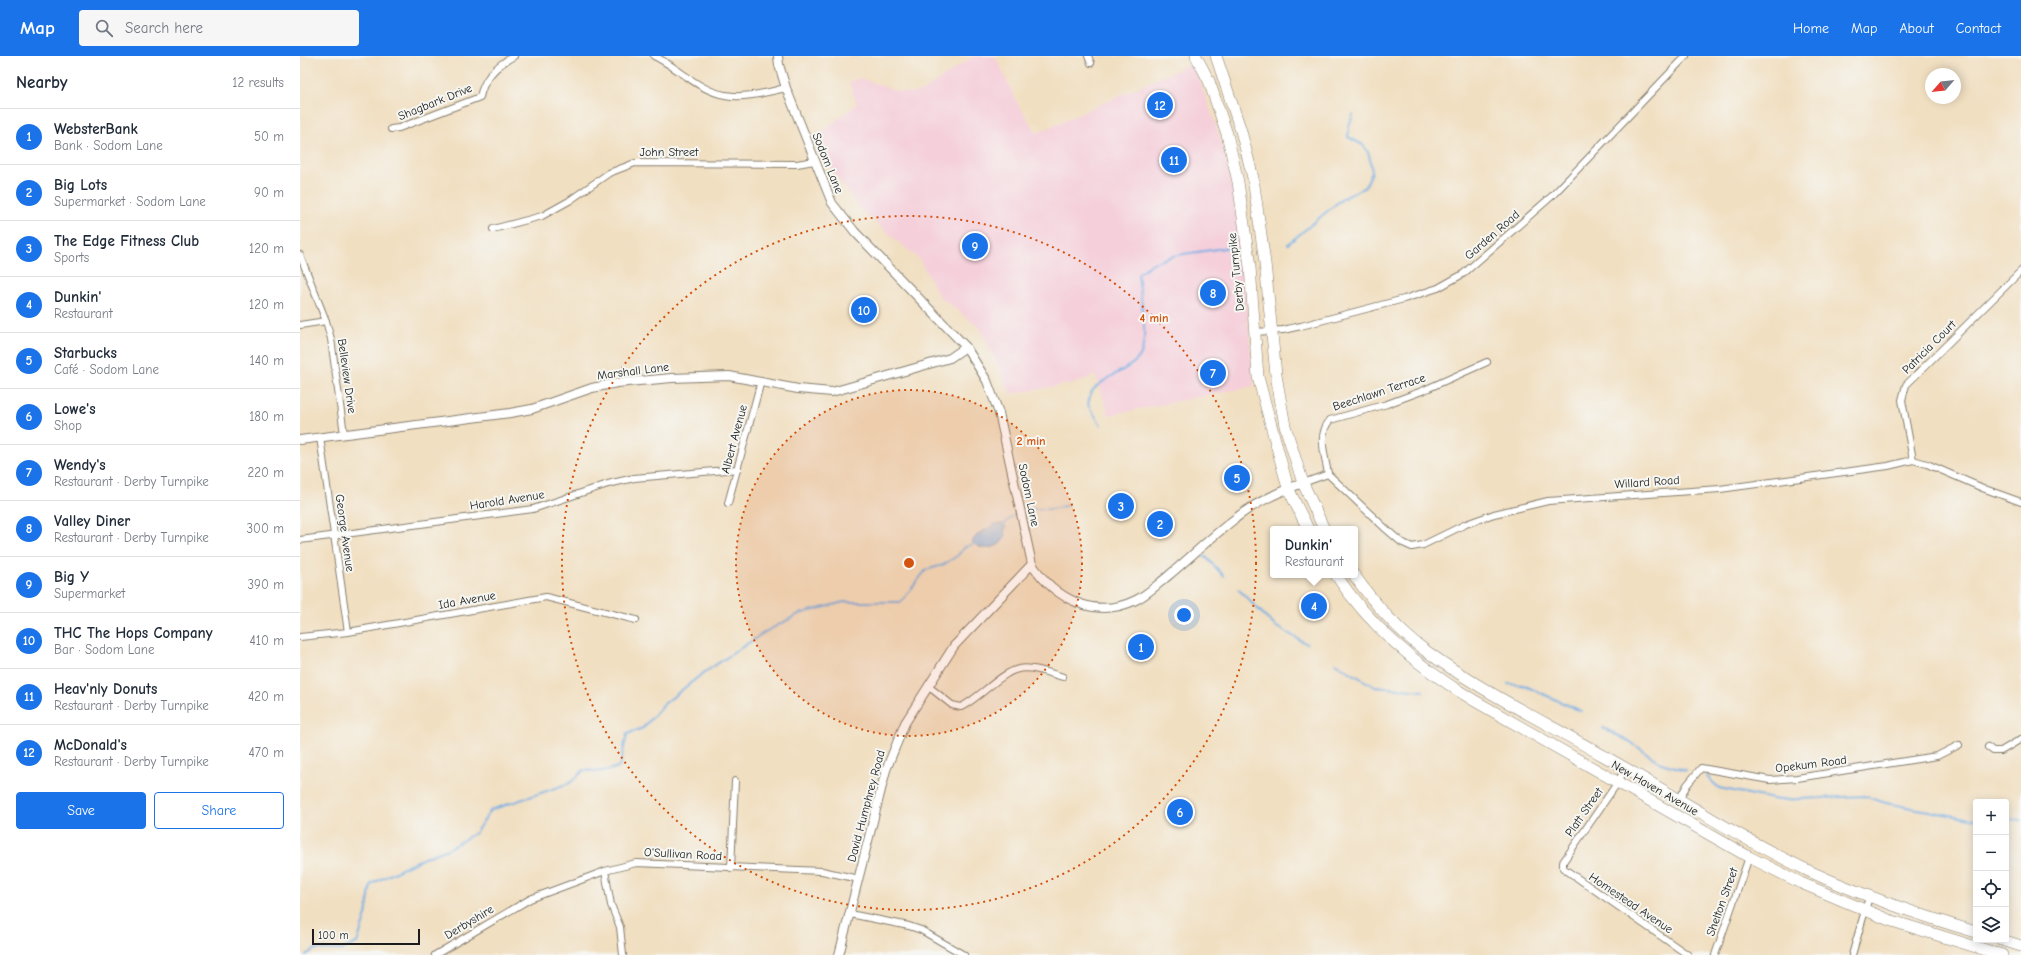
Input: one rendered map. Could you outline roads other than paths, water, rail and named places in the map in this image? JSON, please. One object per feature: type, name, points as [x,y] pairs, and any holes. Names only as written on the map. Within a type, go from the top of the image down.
[{"type":"highway","name":"Derby Turnpike","points":[[1196,56],[1209,81],[1227,134],[1238,182],[1250,268],[1258,377],[1288,488]]},
{"type":"highway","points":[[1216,56],[1241,131],[1253,178],[1272,330],[1276,375],[1285,426],[1303,483],[1323,526]]},
{"type":"highway","points":[[1256,343],[1273,342]]},
{"type":"highway","points":[[1288,488],[1307,526]]},
{"type":"highway","name":"New Haven Avenue","points":[[1338,578],[1370,618],[1414,660],[1475,701],[1750,857],[1866,912],[2002,955]]},
{"type":"highway","name":"New Haven Avenue","points":[[1356,578],[1382,610],[1425,650],[1462,675],[1679,800],[1808,870],[1869,897],[1973,931]]},
{"type":"highway","points":[[2009,942],[2021,946]]},
{"type":"street","name":"Shagbark Drive","points":[[391,129],[399,128],[480,97],[487,78],[497,67],[514,56]]},
{"type":"street","points":[[654,56],[717,93],[744,96],[786,88]]},
{"type":"street","name":"Sodom Lane","points":[[778,56],[779,65],[786,88],[832,203],[850,226],[966,348],[986,381],[999,413],[1032,564],[1041,579],[1060,595],[1074,602],[1087,606],[1103,607],[1122,605],[1138,599],[1234,519],[1259,501],[1303,483]]},
{"type":"street","points":[[1088,56],[1091,63]]},
{"type":"street","name":"Garden Road","points":[[1255,332],[1301,326],[1416,295],[1438,288],[1463,274],[1552,196],[1686,56]]},
{"type":"street","name":"John Street","points":[[493,229],[542,216],[569,201],[609,173],[635,163],[796,164],[814,161]]},
{"type":"street","name":"Belleview Drive","points":[[300,255],[331,339],[344,434]]},
{"type":"street","name":"Patricia Court","points":[[1913,460],[1902,400],[1906,385],[2021,271]]},
{"type":"street","points":[[300,325],[326,322]]},
{"type":"street","name":"Marshall Lane","points":[[300,440],[532,409],[592,388],[617,383],[672,378],[729,376],[798,389],[832,392],[950,358],[966,348]]},
{"type":"street","name":"Beechlawn Terrace","points":[[1328,474],[1322,437],[1324,427],[1330,420],[1415,394],[1487,362]]},
{"type":"street","name":"Albert Avenue","points":[[728,503],[761,381]]},
{"type":"street","name":"George Avenue","points":[[320,437],[348,632]]},
{"type":"street","points":[[1913,460],[1943,469],[1985,489],[2021,502]]},
{"type":"street","name":"Willard Road","points":[[1328,474],[1391,534],[1401,542],[1412,547],[1424,545],[1466,524],[1494,514],[1548,501],[1720,489],[1888,466],[1913,460]]},
{"type":"street","name":"Harold Avenue","points":[[300,540],[533,509],[608,484],[634,478],[738,469]]},
{"type":"street","points":[[1303,483],[1328,474]]},
{"type":"street","name":"David Humphrey Road","points":[[839,955],[890,756],[912,710],[954,646],[1032,564]]},
{"type":"street","name":"Ida Avenue","points":[[300,637],[348,632],[546,597],[636,620]]},
{"type":"street","points":[[928,686],[952,705],[961,707],[1006,673],[1017,669],[1033,668],[1063,677]]},
{"type":"street","points":[[1988,747],[1992,751],[2001,751],[2021,739]]},
{"type":"street","name":"Opekum Road","points":[[1679,800],[1687,785],[1701,768],[1770,780],[1798,778],[1937,756],[1960,745]]},
{"type":"street","name":"Platt Street","points":[[1563,868],[1563,862],[1618,782],[1625,768]]},
{"type":"street","points":[[731,868],[735,781]]},
{"type":"street","name":"Shelton Street","points":[[1715,955],[1750,857]]},
{"type":"street","name":"O'Sullivan Road","points":[[514,908],[530,899],[605,871],[636,863],[822,871],[858,879]]},
{"type":"street","name":"Homestead Avenue","points":[[1563,868],[1688,955]]},
{"type":"street","points":[[605,871],[611,905],[620,927],[623,955]]},
{"type":"street","points":[[1852,955],[1866,912],[1869,897]]},
{"type":"street","name":"Derbyshire","points":[[435,955],[514,908]]},
{"type":"street","points":[[850,914],[909,926],[921,930],[964,955]]},
{"type":"water","points":[[995,524],[1003,524],[1006,527],[1004,531],[1006,534],[1001,543],[991,548],[986,548],[976,545],[972,541],[978,534]]},
{"type":"waterway","points":[[1288,244],[1342,199],[1365,187],[1372,172],[1369,154],[1363,145],[1348,137],[1349,126],[1353,115]]},
{"type":"waterway","points":[[1101,425],[1088,405],[1092,391],[1105,380],[1135,362],[1142,351],[1144,342],[1144,322],[1138,274],[1153,263],[1177,255],[1231,247]]},
{"type":"waterway","points":[[1028,509],[1051,509],[1069,505]]},
{"type":"waterway","points":[[1002,526],[1013,516]]},
{"type":"waterway","points":[[306,955],[315,949],[341,950],[357,943],[366,915],[371,884],[426,857],[448,849],[475,833],[491,810],[570,783],[584,770],[602,771],[620,766],[627,734],[643,728],[664,704],[702,674],[765,632],[799,614],[844,602],[901,602],[926,570],[943,565],[957,556],[965,547],[976,543]]},
{"type":"waterway","points":[[1204,555],[1224,576]]},
{"type":"waterway","points":[[1238,589],[1275,626],[1307,644]]},
{"type":"waterway","points":[[1335,663],[1375,687],[1423,691]]},
{"type":"waterway","points":[[1508,684],[1523,685],[1581,711]]},
{"type":"waterway","points":[[1603,728],[1629,741],[1661,763],[1686,770]]},
{"type":"waterway","points":[[1706,776],[1719,788],[1778,800],[1864,796],[1886,803],[1973,819]]},
{"type":"waterway","points":[[2009,819],[2021,820]]},
{"type":"place","name":"McDonald's","points":[[1160,105]]},
{"type":"place","name":"Heav'nly Donuts","points":[[1174,160]]},
{"type":"place","name":"Big Y","points":[[975,246]]},
{"type":"place","name":"Valley Diner","points":[[1213,293]]},
{"type":"place","name":"THC The Hops Company","points":[[864,310]]},
{"type":"place","name":"Wendy's","points":[[1213,373]]},
{"type":"place","name":"Starbucks","points":[[1237,478]]},
{"type":"place","name":"The Edge Fitness Club","points":[[1121,506]]},
{"type":"place","name":"Big Lots","points":[[1160,524]]},
{"type":"place","name":"Dunkin'","points":[[1314,606]]},
{"type":"place","name":"WebsterBank","points":[[1141,647]]},
{"type":"place","name":"Lowe's","points":[[1180,812]]}]
